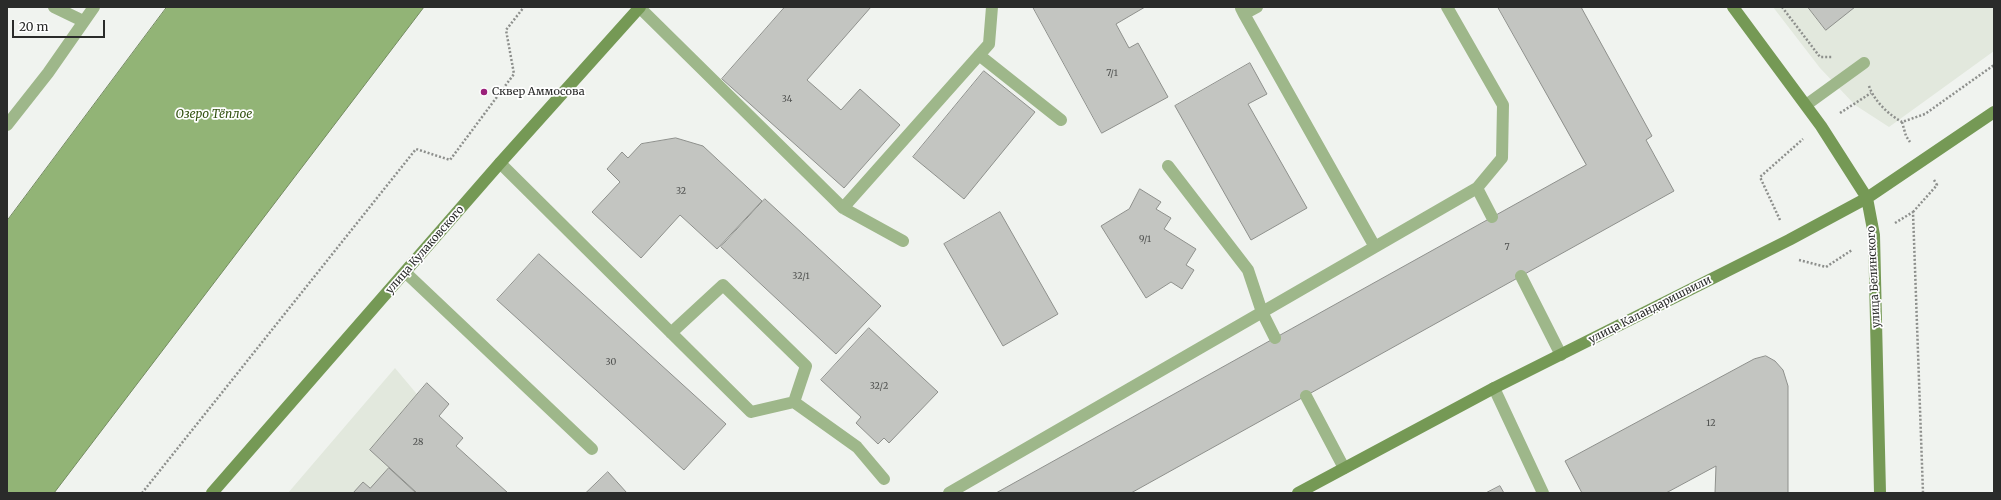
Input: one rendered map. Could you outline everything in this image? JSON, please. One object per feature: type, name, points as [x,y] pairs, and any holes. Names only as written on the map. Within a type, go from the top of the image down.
[{"type":"street","points":[[54,7],[83,21]]},
{"type":"street","points":[[7,125],[48,73],[94,7]]},
{"type":"street","points":[[639,7],[843,208],[902,242]]},
{"type":"street","name":"улица Кулаковского","points":[[212,493],[406,273],[500,163],[639,7]]},
{"type":"street","points":[[843,208],[989,44],[992,7]]},
{"type":"street","points":[[1257,7],[1242,10],[1376,247]]},
{"type":"street","points":[[949,493],[1477,188],[1502,158],[1503,105],[1448,7]]},
{"type":"street","name":"улица Белинского","points":[[1733,7],[1821,126],[1867,198],[1874,235],[1880,493]]},
{"type":"street","points":[[979,55],[1061,120]]},
{"type":"street","points":[[1806,105],[1864,63]]},
{"type":"street","name":"улица Каландаришвили","points":[[1298,493],[1494,388],[1789,240],[1867,198],[1994,112]]},
{"type":"street","points":[[500,163],[751,412],[794,402],[857,447],[884,479]]},
{"type":"street","points":[[1168,166],[1248,270],[1262,312],[1275,338]]},
{"type":"street","points":[[1477,188],[1492,218]]},
{"type":"street","points":[[406,273],[592,449]]},
{"type":"street","points":[[1522,276],[1561,355]]},
{"type":"street","points":[[671,333],[723,285],[806,366],[794,402]]},
{"type":"street","points":[[1494,388],[1543,493]]},
{"type":"street","points":[[1306,396],[1344,468]]},
{"type":"path","points":[[142,493],[416,149],[450,160],[514,74],[506,30],[524,7]]},
{"type":"shaded area","points":[[1773,7],[1994,7],[1994,51],[1889,127],[1855,105],[1820,68]]},
{"type":"shaded area","points":[[395,368],[416,393],[437,412],[418,434],[485,493],[288,493]]},
{"type":"water","name":"Озеро Тёплое","points":[[167,7],[424,7],[54,493],[7,493],[7,221]]},
{"type":"building","points":[[785,7],[871,7],[807,80],[841,110],[860,89],[900,125],[844,188],[722,79]]},
{"type":"building","points":[[1033,7],[1145,7],[1116,24],[1129,48],[1138,43],[1168,97],[1102,133]]},
{"type":"building","points":[[1498,7],[1581,7],[1652,136],[1646,140],[1674,191],[1131,493],[996,493],[1586,165]]},
{"type":"building","points":[[1808,7],[1855,7],[1826,30]]},
{"type":"building","points":[[1250,63],[1267,94],[1248,104],[1307,208],[1251,240],[1175,106]]},
{"type":"building","points":[[984,71],[1035,112],[964,199],[913,157]]},
{"type":"building","points":[[676,138],[703,146],[762,201],[717,249],[680,215],[641,258],[592,212],[620,182],[607,169],[622,152],[628,158],[641,144]]},
{"type":"building","points":[[1140,189],[1161,202],[1156,209],[1171,218],[1164,229],[1196,249],[1186,265],[1194,270],[1182,289],[1171,282],[1146,298],[1101,226],[1129,209]]},
{"type":"building","points":[[765,199],[881,306],[836,354],[721,247]]},
{"type":"building","points":[[1000,212],[1058,314],[1003,346],[944,244]]},
{"type":"building","points":[[539,254],[726,424],[684,470],[497,300]]},
{"type":"building","points":[[869,328],[938,392],[889,443],[884,438],[878,444],[856,423],[861,417],[821,380]]},
{"type":"building","points":[[1766,356],[1775,361],[1783,370],[1788,386],[1788,493],[1715,493],[1716,466],[1666,493],[1582,493],[1565,461],[1754,359]]},
{"type":"building","points":[[427,383],[449,404],[439,416],[463,438],[456,446],[508,493],[417,493],[370,450]]},
{"type":"building","points":[[389,468],[416,493],[353,493],[363,482],[370,488]]},
{"type":"building","points":[[608,472],[627,493],[586,493]]},
{"type":"building","points":[[1500,486],[1504,493],[1486,493]]},
{"type":"place","name":"Сквер Аммосова","points":[[484,92]]}]
